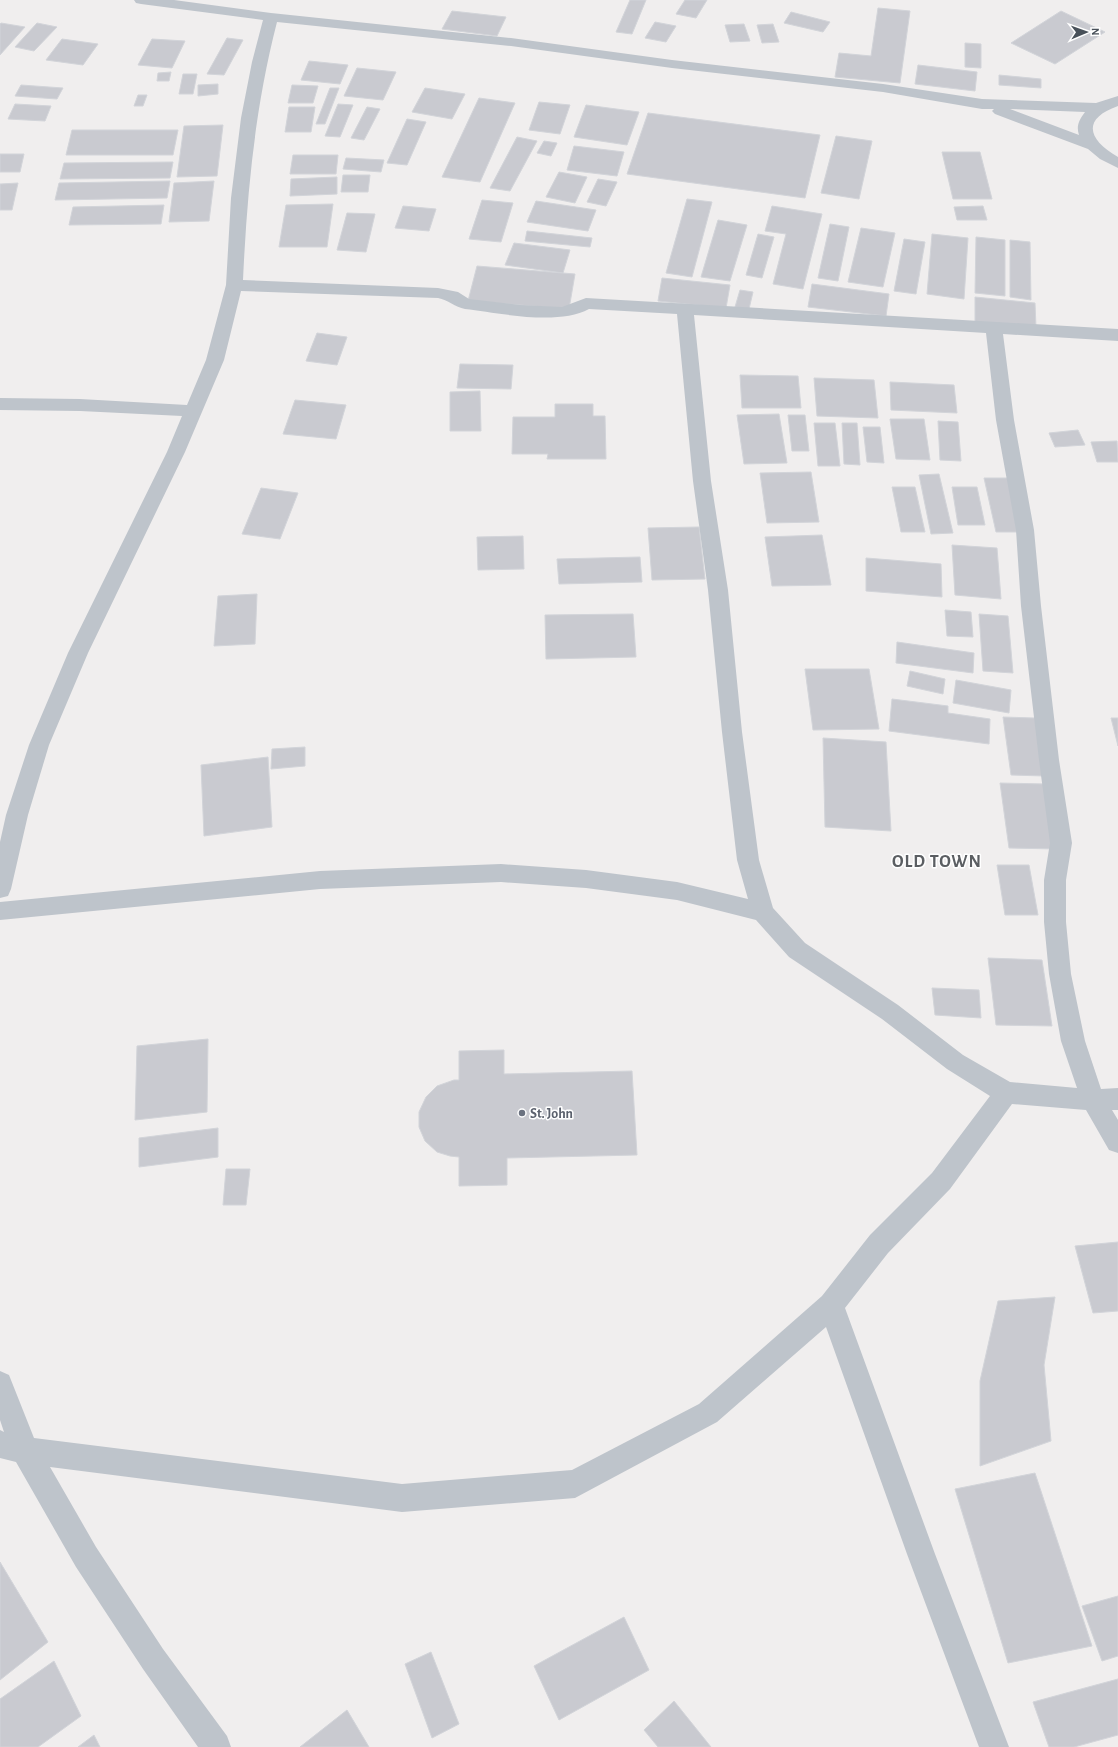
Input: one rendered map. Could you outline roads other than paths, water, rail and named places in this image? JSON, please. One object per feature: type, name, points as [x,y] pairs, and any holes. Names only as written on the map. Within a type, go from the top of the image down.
[{"type":"street","points":[[142,0],[271,17],[511,42],[672,64],[883,88],[982,104],[1098,108],[1118,101]]},
{"type":"street","points":[[1,876],[17,815],[40,745],[78,654],[176,452],[192,411],[215,360],[234,285],[239,198],[249,118],[259,62],[271,17]]},
{"type":"street","points":[[982,104],[1091,145]]},
{"type":"street","points":[[1098,108],[1087,118],[1084,131],[1091,145],[1103,156],[1118,163]]},
{"type":"street","points":[[234,285],[438,293],[452,296],[466,304],[562,312],[577,308],[586,303],[1118,335]]},
{"type":"street","points":[[685,310],[702,481],[718,590],[732,732],[748,860],[763,912],[796,950],[890,1012],[955,1062],[1006,1093],[1093,1100],[1118,1099]]},
{"type":"street","points":[[994,328],[1005,420],[1025,530],[1031,606],[1049,760],[1061,843],[1055,880],[1055,922],[1060,974],[1073,1041],[1093,1100],[1118,1142]]},
{"type":"street","points":[[0,404],[80,405],[192,411]]},
{"type":"street","points":[[0,910],[320,880],[501,873],[586,879],[677,891],[763,912]]},
{"type":"street","points":[[12,1447],[402,1498],[575,1484],[708,1412],[831,1305],[879,1244],[941,1181],[1006,1093]]},
{"type":"street","points":[[831,1305],[918,1546],[994,1747]]},
{"type":"street","points":[[0,1384],[12,1447],[153,1659],[216,1747]]},
{"type":"place","name":"St. John","points":[[522,1113]]},
{"type":"district","name":"OLD TOWN","points":[[937,861]]}]
